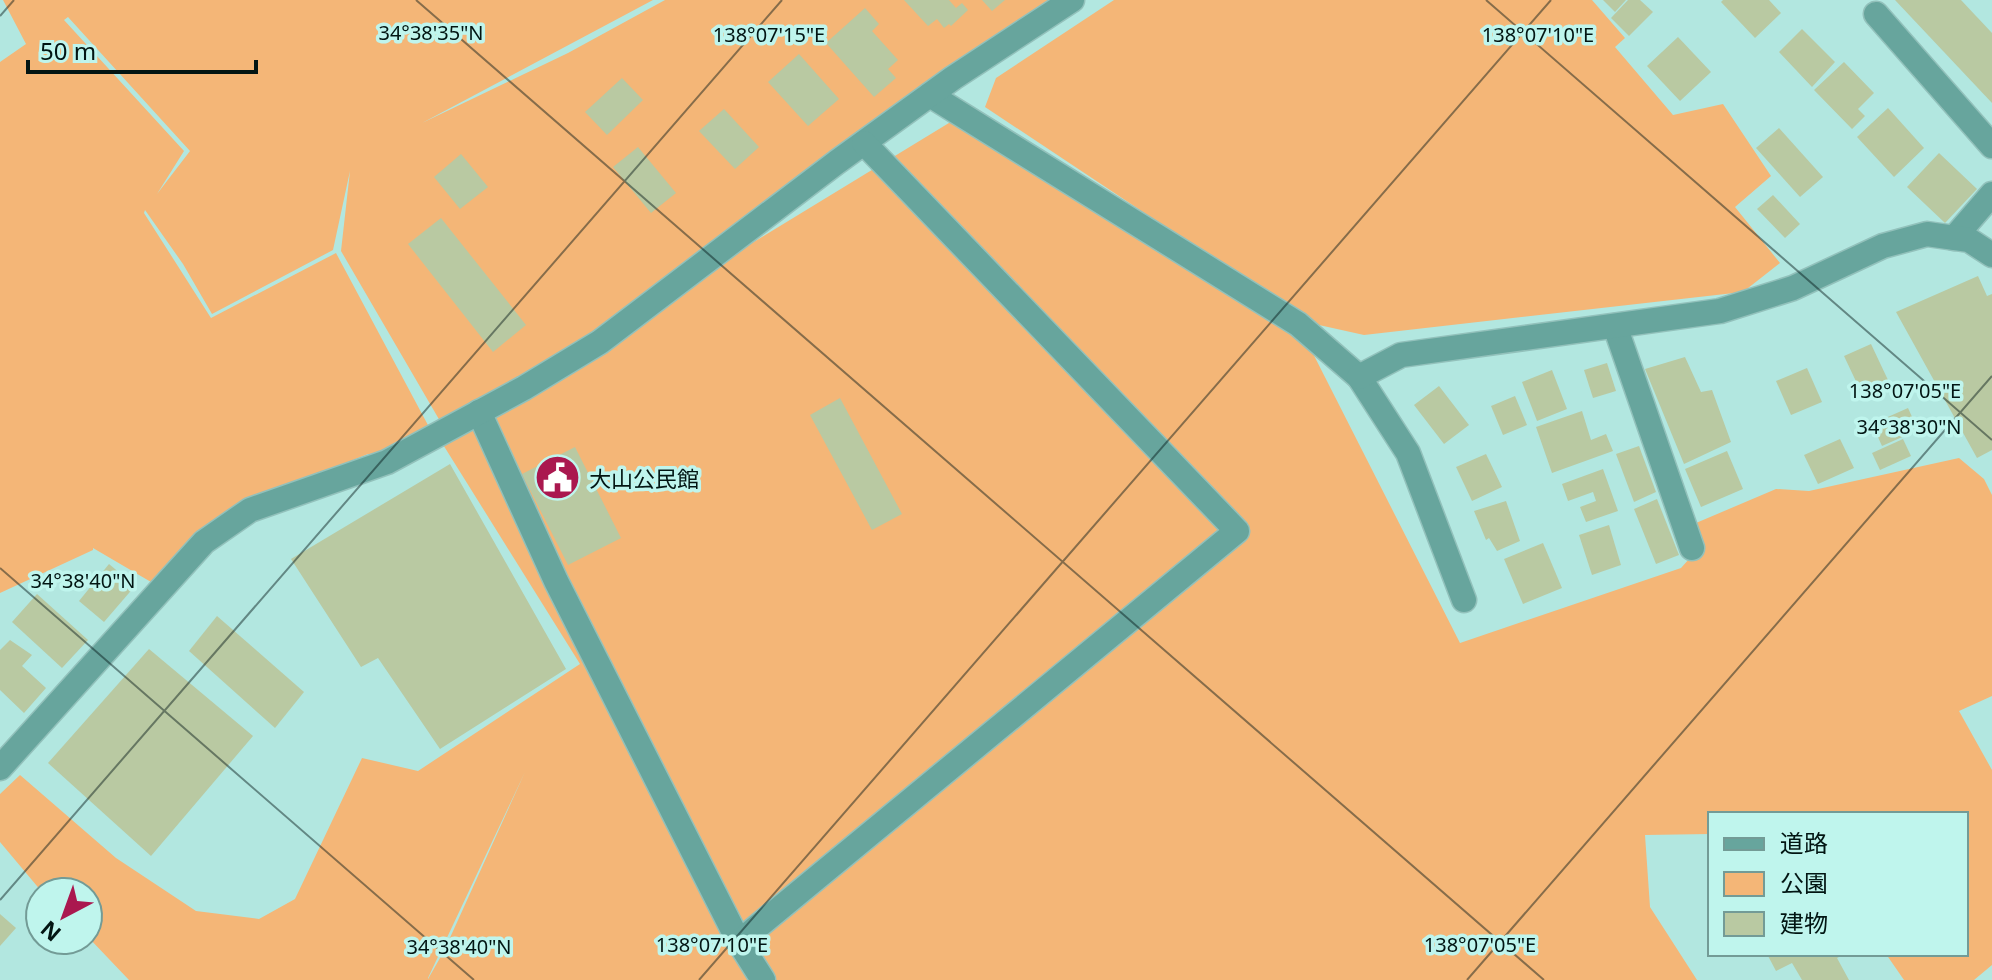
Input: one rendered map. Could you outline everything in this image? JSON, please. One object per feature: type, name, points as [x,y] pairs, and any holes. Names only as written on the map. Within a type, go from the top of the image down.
[{"type":"street","points":[[0,768],[204,542],[250,510],[387,462],[600,342],[930,95],[1072,0]]},
{"type":"street","points":[[1876,14],[1992,146]]},
{"type":"street","points":[[930,95],[1298,324],[1359,377],[1408,453],[1464,600]]},
{"type":"street","points":[[739,942],[1237,531],[864,143]]},
{"type":"street","points":[[1954,238],[1992,194]]},
{"type":"street","points":[[1359,377],[1401,355],[1720,311],[1793,288],[1883,246],[1927,234],[1969,240],[1992,255]]},
{"type":"street","points":[[1615,326],[1692,548]]},
{"type":"street","points":[[479,412],[556,581],[739,942],[763,980]]},
{"type":"green space","points":[[3,0],[653,0],[422,123],[568,53],[665,0],[1070,0],[565,355],[440,421],[341,251],[350,171],[333,250],[212,314],[183,264],[145,210],[144,213],[211,318],[336,253],[429,427],[389,453],[368,454],[242,504],[151,582],[93,548],[0,593],[0,62],[26,44]],"holes":[[[68,17],[190,151],[157,194],[184,151],[64,20]]]},
{"type":"green space","points":[[1114,0],[1592,0],[1625,38],[1615,47],[1673,115],[1723,104],[1771,176],[1735,207],[1780,263],[1743,292],[1364,335],[1310,323],[985,107],[996,78]]},
{"type":"green space","points":[[962,115],[1298,324],[1460,643],[1681,568],[1698,549],[1696,523],[1776,489],[1809,491],[1959,458],[1984,479],[1992,495],[1992,696],[1959,711],[1992,770],[1992,965],[1974,980],[1904,980],[1887,956],[1968,956],[1968,812],[1708,812],[1708,834],[1645,835],[1650,907],[1697,980],[129,980],[104,954],[104,876],[29,876],[0,842],[0,794],[20,775],[116,858],[196,911],[259,919],[295,899],[362,758],[418,771],[580,664],[437,435]],"holes":[[[525,772],[444,951],[428,979]]]},
{"type":"building","points":[[904,0],[949,0],[956,8],[962,3],[968,10],[951,26],[949,24],[944,28],[937,19],[928,26]]},
{"type":"building","points":[[982,0],[1005,0],[992,11]]},
{"type":"building","points":[[1603,0],[1626,0],[1615,12]]},
{"type":"building","points":[[1628,0],[1640,0],[1653,12],[1629,36],[1611,18]]},
{"type":"building","points":[[1769,0],[1781,13],[1755,38],[1721,2]]},
{"type":"building","points":[[1895,0],[1961,0],[1992,33],[1992,103]]},
{"type":"building","points":[[865,8],[879,24],[872,31],[898,60],[888,69],[896,78],[874,97],[826,43]]},
{"type":"building","points":[[1802,29],[1835,62],[1812,87],[1779,52]]},
{"type":"building","points":[[1678,37],[1711,72],[1680,101],[1647,66]]},
{"type":"building","points":[[799,54],[839,99],[808,126],[768,82]]},
{"type":"building","points":[[1844,62],[1874,93],[1858,109],[1865,116],[1852,129],[1814,90]]},
{"type":"building","points":[[622,78],[643,100],[607,135],[585,112]]},
{"type":"building","points":[[1888,108],[1924,148],[1894,177],[1857,137]]},
{"type":"building","points":[[724,109],[759,147],[735,169],[699,131]]},
{"type":"building","points":[[1779,128],[1823,177],[1800,197],[1756,148]]},
{"type":"building","points":[[638,147],[676,193],[651,213],[613,167]]},
{"type":"building","points":[[1939,153],[1977,189],[1945,223],[1907,187]]},
{"type":"building","points":[[461,154],[488,187],[460,209],[434,177]]},
{"type":"building","points":[[1773,195],[1800,224],[1785,238],[1757,209]]},
{"type":"building","points":[[441,218],[526,325],[493,352],[408,244]]},
{"type":"building","points":[[1978,276],[1987,296],[1992,294],[1992,450],[1977,458],[1896,312]]},
{"type":"building","points":[[1871,344],[1888,380],[1861,392],[1844,356]]},
{"type":"building","points":[[1685,357],[1701,392],[1712,390],[1731,442],[1684,464],[1645,369]]},
{"type":"building","points":[[1607,363],[1616,391],[1593,398],[1584,370]]},
{"type":"building","points":[[1807,368],[1822,402],[1791,415],[1776,381]]},
{"type":"building","points":[[1552,370],[1567,409],[1537,421],[1522,382]]},
{"type":"building","points":[[1439,386],[1469,425],[1444,444],[1414,405]]},
{"type":"building","points":[[1515,396],[1527,425],[1503,435],[1491,406]]},
{"type":"building","points":[[840,398],[902,514],[872,530],[810,415]]},
{"type":"building","points":[[1908,408],[1918,430],[1882,446],[1872,424]]},
{"type":"building","points":[[1582,411],[1591,440],[1606,434],[1613,451],[1552,473],[1536,427]]},
{"type":"building","points":[[1840,439],[1854,468],[1818,484],[1804,455]]},
{"type":"building","points":[[1903,439],[1911,456],[1880,470],[1872,453]]},
{"type":"building","points":[[1639,446],[1656,492],[1634,502],[1616,454]]},
{"type":"building","points":[[575,447],[621,538],[568,565],[522,474]]},
{"type":"building","points":[[1727,451],[1743,489],[1701,507],[1685,469]]},
{"type":"building","points":[[1486,454],[1502,487],[1472,501],[1456,467]]},
{"type":"building","points":[[450,464],[566,669],[440,749],[378,658],[361,667],[291,559]]},
{"type":"building","points":[[1603,469],[1618,511],[1586,522],[1580,507],[1596,501],[1593,492],[1568,501],[1562,484]]},
{"type":"building","points":[[1657,499],[1679,555],[1656,564],[1634,509]]},
{"type":"building","points":[[1506,501],[1520,541],[1497,551],[1489,538],[1486,540],[1474,511]]},
{"type":"building","points":[[1609,525],[1621,565],[1592,575],[1579,535]]},
{"type":"building","points":[[1543,543],[1562,588],[1523,604],[1504,559]]},
{"type":"building","points":[[109,564],[135,586],[104,622],[79,601]]},
{"type":"building","points":[[37,594],[88,640],[62,668],[12,622]]},
{"type":"building","points":[[217,616],[304,692],[275,728],[189,651]]},
{"type":"building","points":[[10,640],[32,655],[22,666],[46,688],[24,713],[0,690],[0,650]]},
{"type":"building","points":[[149,649],[253,736],[151,856],[48,763]]},
{"type":"building","points":[[0,914],[16,928],[0,946]]},
{"type":"building","points":[[1768,956],[1841,956],[1837,958],[1849,980],[1802,980],[1792,963],[1776,971]]},
{"type":"place","name":"大山公民館","points":[[558,478]]}]
